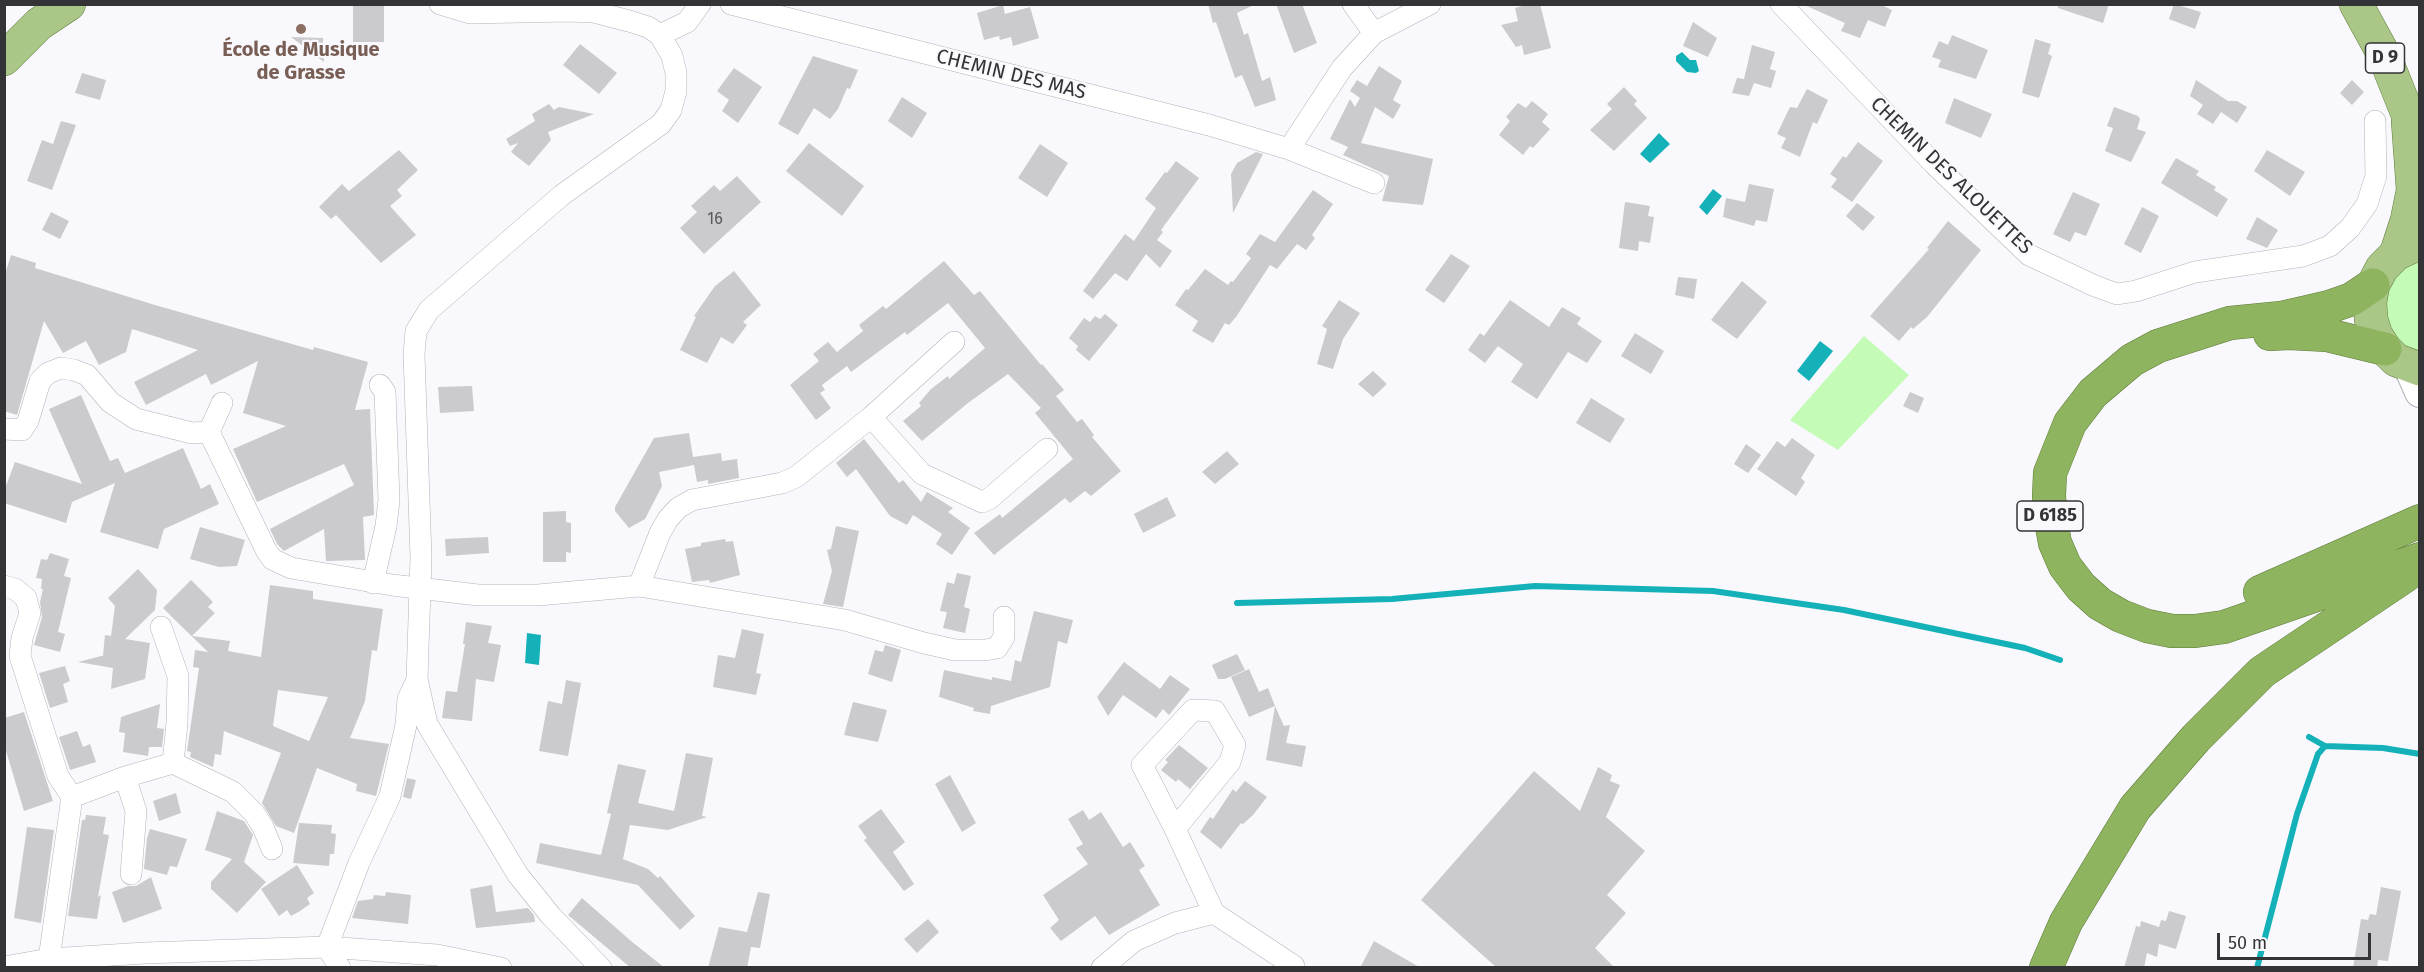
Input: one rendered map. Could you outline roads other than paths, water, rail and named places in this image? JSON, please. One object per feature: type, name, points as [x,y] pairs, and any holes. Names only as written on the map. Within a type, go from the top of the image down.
[{"type":"highway","name":"D 6185","points":[[2373,285],[2352,299],[2329,307],[2281,318],[2230,323],[2158,346],[2132,360],[2092,393],[2070,423],[2050,473],[2051,521],[2055,543],[2065,566],[2081,587],[2100,604],[2147,626],[2172,631],[2224,627],[2420,559]]},
{"type":"highway","points":[[2408,369],[2365,343],[2327,335],[2289,333],[2225,341],[2172,358],[2123,388],[2104,407],[2080,443],[2068,487],[2071,525],[2079,550],[2092,571],[2108,586],[2130,600],[2153,609],[2192,612],[2218,607],[2283,583],[2420,521]]},
{"type":"highway","points":[[2046,968],[2066,922],[2135,808],[2196,738],[2262,672],[2420,566]]},
{"type":"main road","points":[[4,41],[25,17],[41,4]]},
{"type":"main road","points":[[4,59],[39,24],[69,4]]},
{"type":"main road","name":"D 9","points":[[2356,4],[2384,55],[2414,131],[2413,190],[2407,220],[2408,248]]},
{"type":"main road","points":[[2408,248],[2382,268],[2373,285],[2370,302],[2371,319],[2376,335],[2408,369]]},
{"type":"street","points":[[440,4],[470,13],[569,10],[594,12],[648,27],[660,35],[672,56],[676,73],[676,91],[671,110],[661,124],[562,195],[429,310],[416,331],[414,354],[421,558],[417,679],[427,724],[518,875],[551,916],[601,968]]},
{"type":"street","points":[[660,35],[687,22],[700,4]]},
{"type":"street","name":"CHEMIN DES MAS","points":[[731,4],[1197,122],[1289,149],[1374,183]]},
{"type":"street","points":[[1353,4],[1374,33]]},
{"type":"street","points":[[1289,149],[1342,69],[1374,33],[1430,4]]},
{"type":"street","name":"CHEMIN DES ALOUETTES","points":[[1781,4],[1934,164],[2029,255],[2117,294],[2136,291],[2195,272],[2304,256],[2330,246],[2350,228],[2367,204],[2376,176],[2375,121]]},
{"type":"street","points":[[639,586],[660,533],[678,508],[692,500],[782,483],[796,477],[871,417],[954,342]]},
{"type":"street","points":[[4,429],[22,430],[28,421],[40,381],[48,373],[62,368],[87,375],[110,402],[136,419],[192,433],[209,432]]},
{"type":"street","points":[[373,583],[386,526],[389,500],[385,392],[380,385]]},
{"type":"street","points":[[222,403],[209,432],[266,550],[272,559],[291,568],[419,589],[509,596],[639,586],[845,620],[955,650],[997,648],[1004,638],[1004,617]]},
{"type":"street","points":[[871,417],[922,474],[982,502],[989,499],[1047,448]]},
{"type":"street","points":[[4,586],[15,589],[26,598],[30,613],[22,638],[21,656],[58,776],[72,797],[49,959]]},
{"type":"street","points":[[161,627],[178,676],[177,723],[172,763]]},
{"type":"street","points":[[327,947],[359,863],[390,796],[406,725],[408,699],[417,679]]},
{"type":"street","points":[[1175,829],[1230,762],[1235,745],[1215,711],[1193,710],[1142,765],[1214,913],[1294,966]]},
{"type":"street","points":[[72,797],[172,763],[233,792],[254,813],[272,849]]},
{"type":"street","points":[[126,777],[136,811],[131,874]]},
{"type":"street","points":[[1102,968],[1134,941],[1175,923],[1214,913]]},
{"type":"street","points":[[327,947],[340,968]]},
{"type":"street","points":[[4,967],[49,959],[214,950],[327,947],[437,955],[501,968]]},
{"type":"water","points":[[1682,52],[1690,60],[1696,60],[1699,71],[1687,72],[1676,61],[1676,56]]},
{"type":"water","points":[[1659,133],[1670,144],[1650,163],[1640,154]]},
{"type":"water","points":[[1713,189],[1722,196],[1707,215],[1699,207]]},
{"type":"water","points":[[1820,341],[1833,351],[1809,381],[1797,371]]},
{"type":"water","points":[[527,633],[541,635],[539,665],[525,663]]},
{"type":"waterway","points":[[1237,603],[1392,599],[1535,586],[1713,591],[1844,610],[2025,648],[2060,660]]},
{"type":"waterway","points":[[2309,737],[2325,746],[2383,748],[2420,754]]},
{"type":"waterway","points":[[2257,968],[2297,814],[2318,754],[2325,746]]},
{"type":"place","name":"École de Musique de Grasse","points":[[301,29]]}]
